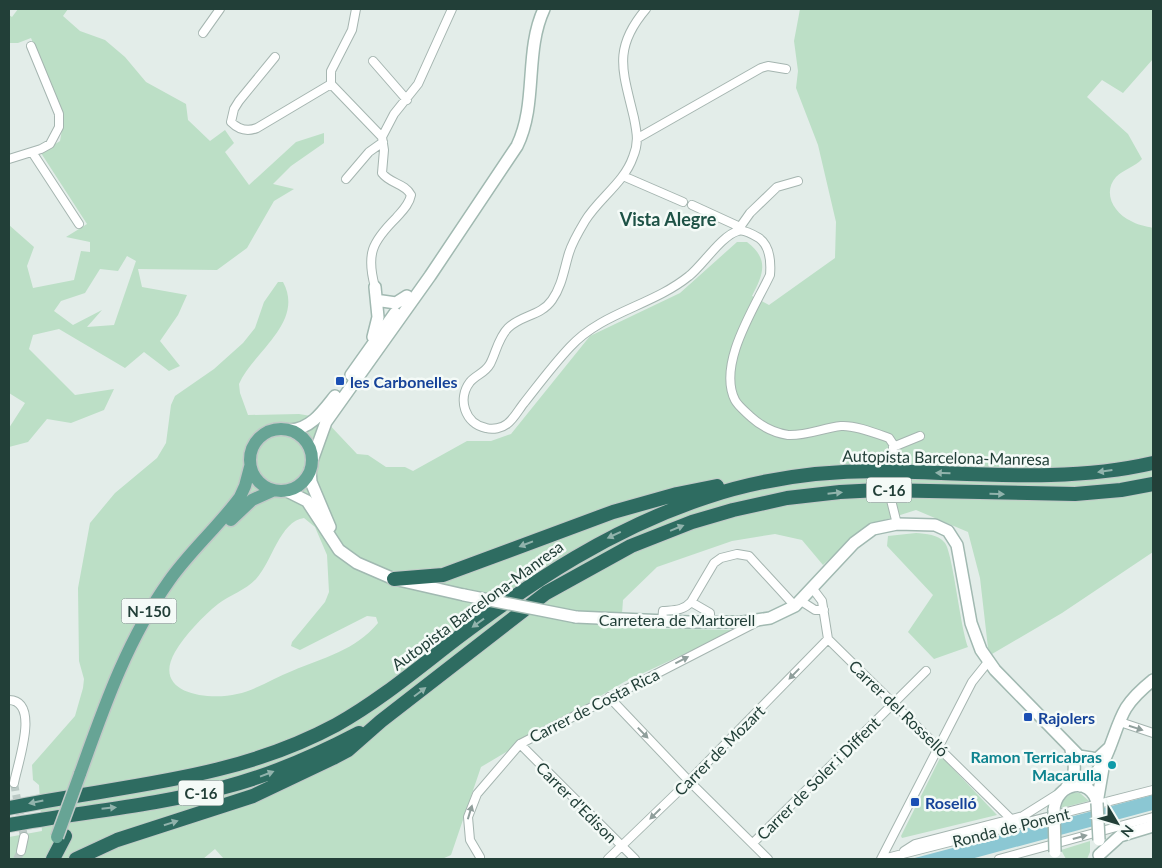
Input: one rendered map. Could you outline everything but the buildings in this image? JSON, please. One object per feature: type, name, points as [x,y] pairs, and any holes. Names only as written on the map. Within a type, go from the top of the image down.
[{"type":"highway","name":"Autopista Barcelona-Manresa","points":[[9,808],[53,799],[181,779],[229,767],[296,743],[336,724],[374,700],[541,577],[576,555],[610,536],[657,515],[707,497],[758,482],[799,476],[874,471],[1060,476],[1153,463]]},
{"type":"highway","points":[[394,579],[442,575],[613,512],[677,494],[722,485],[758,482]]},
{"type":"highway","name":"C-16","points":[[9,825],[170,800],[226,787],[263,776],[327,749],[381,722],[546,593],[631,546],[692,522],[732,510],[787,498],[879,490],[1075,494],[1121,490],[1153,484]]},
{"type":"highway","points":[[76,859],[111,843],[253,796],[348,750],[381,722]]},
{"type":"highway","points":[[53,859],[61,837]]},
{"type":"main road","points":[[457,233],[451,237],[321,414],[300,429],[275,429],[261,436],[250,452],[250,467],[257,481],[272,491],[287,491],[303,483],[326,422],[454,241],[457,233],[512,155],[522,136],[529,106],[537,30],[544,9]]},
{"type":"main road","points":[[375,287],[382,302],[393,316]]},
{"type":"main road","points":[[368,348],[378,317],[375,287]]},
{"type":"main road","points":[[382,302],[396,302],[407,296]]},
{"type":"main road","points":[[387,337],[393,316]]},
{"type":"main road","points":[[290,430],[300,435],[307,443],[311,465],[311,482],[333,532],[334,543]]},
{"type":"main road","name":"N-150","points":[[57,859],[61,837],[116,677],[140,627],[187,557],[240,497],[246,486],[250,467]]},
{"type":"main road","name":"N-150","points":[[84,774],[128,667],[167,596],[193,560],[242,509],[252,500],[272,491]]},
{"type":"main road","name":"Carretera de Martorell","points":[[287,491],[307,501],[334,543],[344,555],[357,563],[394,579],[576,617],[710,622],[762,620],[798,604],[861,537],[879,527],[897,524],[935,525],[951,534],[958,549],[972,628],[988,662],[1075,753]]},
{"type":"main road","points":[[1091,793],[1096,774],[1132,700],[1153,680]]},
{"type":"main road","points":[[1075,753],[1092,760],[1106,753]]},
{"type":"main road","points":[[1056,856],[1055,801],[1073,779],[1075,753]]},
{"type":"main road","points":[[1075,753],[1082,776],[1091,793],[1099,840],[1099,857]]},
{"type":"main road","points":[[1091,793],[1106,753]]},
{"type":"main road","points":[[1063,790],[1091,793]]},
{"type":"main road","points":[[1099,857],[1120,836],[1153,826]]},
{"type":"main road","name":"N-150","points":[[48,859],[61,837]]},
{"type":"street","points":[[203,33],[220,9]]},
{"type":"street","points":[[356,9],[352,30],[330,71],[331,84],[382,139],[382,173],[388,179],[406,188],[410,195],[406,207],[379,236],[373,247],[369,264],[375,287]]},
{"type":"street","points":[[346,179],[382,139],[394,114],[418,84],[452,9]]},
{"type":"street","points":[[646,9],[629,31],[624,47],[623,64],[638,138],[632,161],[623,176],[595,206],[584,222],[569,251],[559,288],[553,299],[546,308],[517,321],[506,330],[490,365],[468,385],[463,404],[471,421],[484,428],[495,429],[508,424],[552,366],[589,330],[605,319],[675,287],[691,275],[729,236],[739,229],[750,213],[778,188],[798,181]]},
{"type":"street","points":[[9,158],[32,152],[50,144],[57,133],[60,120],[31,46]]},
{"type":"street","points":[[275,57],[234,109],[231,122],[238,128],[248,131],[257,128],[331,84]]},
{"type":"street","points":[[373,61],[407,100]]},
{"type":"street","points":[[638,138],[761,68],[768,66],[786,69]]},
{"type":"street","points":[[32,152],[79,224]]},
{"type":"street","points":[[623,176],[683,202]]},
{"type":"street","points":[[692,205],[761,240],[769,254],[770,275],[739,339],[733,357],[730,371],[735,400],[756,421],[772,431],[787,435],[803,434],[842,426],[889,438],[892,440],[893,451],[920,436]]},
{"type":"street","points":[[891,500],[897,524]]},
{"type":"street","points":[[662,621],[663,611],[686,608],[714,563],[737,554],[749,556],[798,604],[815,610],[824,610]]},
{"type":"street","points":[[813,589],[822,601],[828,639]]},
{"type":"street","points":[[691,602],[710,613],[710,622]]},
{"type":"street","name":"Carrer de Costa Rica","points":[[479,859],[470,840],[468,817],[477,794],[520,744],[762,620]]},
{"type":"street","name":"Carrer del Rosselló","points":[[828,639],[893,704],[938,745],[1011,819]]},
{"type":"street","name":"Carrer de Mozart","points":[[608,859],[689,781],[828,639]]},
{"type":"street","points":[[882,859],[938,745],[973,680],[988,662]]},
{"type":"street","name":"Carrer de Soler i Diffent","points":[[753,843],[926,671]]},
{"type":"street","points":[[609,698],[768,859]]},
{"type":"street","points":[[9,700],[20,704],[26,713],[24,741],[14,783]]},
{"type":"street","points":[[1120,722],[1153,733]]},
{"type":"street","name":"Carrer d'Edison","points":[[520,744],[635,859]]},
{"type":"street","name":"Ronda de Ponent","points":[[897,855],[915,844],[1030,813],[1063,790]]},
{"type":"street","name":"Ronda de Ponent","points":[[882,859],[1153,790]]},
{"type":"street","name":"Ronda de Ponent","points":[[999,859],[1153,817]]},
{"type":"street","points":[[21,851],[24,838]]},
{"type":"green space","points":[[18,9],[68,9],[63,16],[80,31],[105,40],[125,57],[146,82],[186,104],[188,120],[210,141],[225,130],[234,143],[225,152],[249,185],[296,142],[324,133],[324,143],[291,166],[273,184],[294,189],[274,201],[247,248],[217,270],[138,269],[142,287],[187,295],[178,315],[160,341],[180,366],[169,371],[144,352],[125,368],[59,329],[33,335],[29,349],[75,395],[114,389],[104,410],[71,423],[47,419],[28,442],[9,447],[9,428],[25,403],[9,393],[9,225],[34,247],[27,266],[33,288],[74,280],[81,251],[90,252],[90,242],[66,237],[87,224],[41,153],[60,141],[64,119],[31,38],[18,43],[9,43],[9,15],[12,17]],"holes":[[[127,256],[136,261],[114,325],[87,327],[102,310],[73,325],[54,311],[61,301],[85,293],[100,269],[118,271]]]},
{"type":"green space","points":[[800,9],[1153,9],[1153,59],[1123,93],[1102,80],[1087,97],[1128,134],[1142,159],[1122,172],[1112,183],[1110,196],[1115,208],[1136,224],[1153,228],[1153,552],[1062,613],[992,654],[988,648],[980,578],[968,532],[916,510],[872,524],[858,533],[823,565],[802,540],[775,534],[732,541],[657,567],[623,600],[621,628],[736,630],[624,682],[481,767],[451,855],[442,859],[224,859],[215,849],[203,859],[9,859],[9,837],[42,831],[39,785],[33,780],[32,765],[75,716],[83,688],[84,679],[79,661],[78,588],[90,523],[115,493],[157,458],[166,443],[171,405],[175,396],[214,369],[243,343],[255,328],[264,302],[278,282],[283,282],[288,297],[287,310],[274,336],[239,384],[240,393],[248,415],[299,414],[323,418],[357,454],[368,455],[386,467],[405,467],[413,471],[467,441],[491,441],[511,434],[590,336],[680,293],[737,242],[747,242],[759,254],[762,267],[761,273],[752,296],[769,305],[835,258],[836,222],[818,145],[796,88],[798,71],[794,41]],"holes":[[[304,518],[315,527],[327,555],[329,592],[325,602],[292,642],[291,646],[300,650],[367,616],[376,617],[378,623],[360,640],[349,647],[244,692],[225,696],[199,695],[177,686],[171,677],[170,666],[175,652],[200,620],[218,604],[256,579],[262,572],[282,534],[289,526]]]},
{"type":"green space","points":[[916,533],[935,536],[945,543],[951,561],[968,647],[934,659],[908,632],[933,595],[887,546],[888,536]]},
{"type":"green space","points":[[941,756],[997,815],[902,838],[901,836]]},
{"type":"green space","points":[[1072,793],[1080,793],[1089,801],[1061,808],[1063,800]]},
{"type":"green space","points":[[1090,841],[1090,852],[1087,859],[1066,859],[1061,850]]},
{"type":"water","points":[[1153,795],[1153,810],[971,859],[911,859]]},
{"type":"tunnel","points":[[892,493],[893,454]]},
{"type":"tunnel","points":[[14,783],[24,837]]},
{"type":"tunnel","points":[[17,859],[21,851]]},
{"type":"place","name":"les Carbonelles","points":[[340,381]]},
{"type":"place","name":"Rajolers","points":[[1028,717]]},
{"type":"place","name":"Ramon Terricabras Macarulla","points":[[1112,765]]},
{"type":"place","name":"Roselló","points":[[915,802]]},
{"type":"district","name":"Vista Alegre","points":[[668,219]]}]
